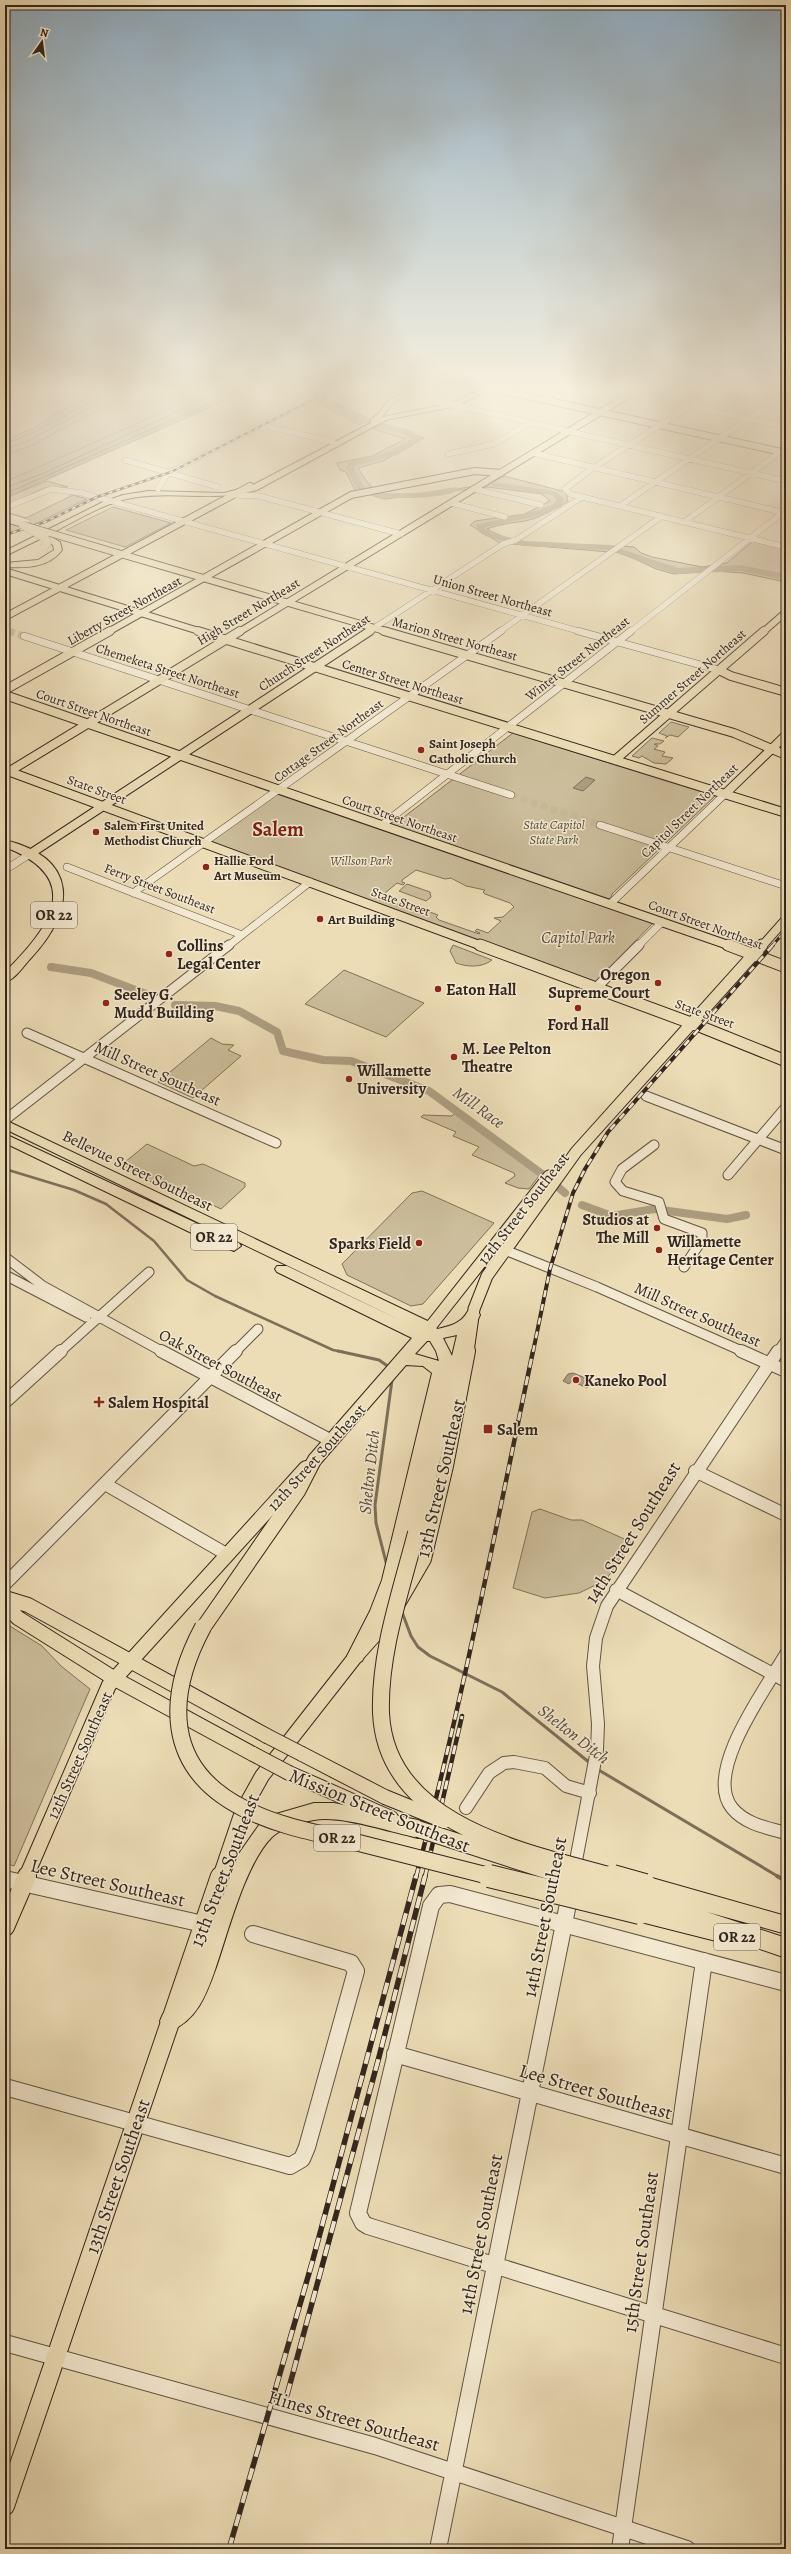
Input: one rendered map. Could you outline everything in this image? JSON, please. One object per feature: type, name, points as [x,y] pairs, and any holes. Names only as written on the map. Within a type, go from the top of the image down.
[{"type":"highway","points":[[5,548],[87,507]]},
{"type":"highway","points":[[5,554],[99,507]]},
{"type":"highway","points":[[5,520],[25,523],[45,538],[47,543],[44,549],[29,557],[5,561]]},
{"type":"highway","points":[[5,565],[30,564],[49,558],[58,550],[54,541],[42,535]]},
{"type":"highway","name":"OR 22","points":[[5,844],[30,854],[48,868],[55,880],[59,896],[57,909],[39,943],[5,979]]},
{"type":"highway","name":"Bellevue Street Southeast","points":[[5,1124],[429,1334]]},
{"type":"highway","name":"Bellevue Street Southeast","points":[[5,1138],[207,1235],[223,1240],[429,1334]]},
{"type":"highway","points":[[429,1334],[457,1330],[471,1318]]},
{"type":"highway","points":[[448,1396],[471,1318]]},
{"type":"highway","name":"OR 22","points":[[429,1334],[443,1366],[449,1372],[448,1396],[409,1535],[382,1691],[382,1725],[391,1755],[408,1784],[420,1797],[462,1828]]},
{"type":"highway","name":"12th Street Southeast","points":[[314,1460],[378,1386],[429,1334]]},
{"type":"highway","points":[[356,1656],[383,1615],[390,1580],[409,1535],[443,1366],[432,1364],[423,1360],[401,1361]]},
{"type":"highway","name":"OR 22","points":[[314,1460],[298,1491],[203,1627],[186,1660],[178,1683],[176,1720],[185,1750],[202,1778],[234,1804],[272,1821],[309,1831],[643,1899]]},
{"type":"highway","name":"Mission Street Southeast","points":[[170,2021],[195,1997],[245,1861],[254,1846],[266,1831],[283,1820],[314,1811],[334,1811],[378,1816],[504,1858],[643,1899],[786,1948]]},
{"type":"highway","name":"Mission Street Southeast","points":[[462,1828],[532,1852],[643,1899],[786,1925]]},
{"type":"main road","points":[[5,617],[213,507]]},
{"type":"main road","name":"Liberty Street Northeast","points":[[5,690],[330,507]]},
{"type":"main road","name":"High Street Northeast","points":[[6,772],[444,507]]},
{"type":"main road","name":"Marion Street Northeast","points":[[25,523],[123,555],[742,736],[786,755]]},
{"type":"main road","name":"Center Street Northeast","points":[[5,571],[57,590],[315,667],[786,813]]},
{"type":"main road","name":"Summer Street Northeast","points":[[615,760],[786,612]]},
{"type":"main road","name":"Church Street Northeast","points":[[30,854],[374,628]]},
{"type":"main road","name":"Union Street Northeast","points":[[719,670],[731,676],[767,687],[786,690]]},
{"type":"main road","name":"Union Street Northeast","points":[[719,670],[786,690]]},
{"type":"main road","name":"Court Street Northeast","points":[[5,695],[662,922],[786,967]]},
{"type":"main road","points":[[647,708],[666,707],[687,697]]},
{"type":"main road","points":[[71,717],[80,728]]},
{"type":"main road","name":"Capitol Street Northeast","points":[[725,794],[786,735]]},
{"type":"main road","name":"State Street","points":[[6,772],[203,843],[306,886],[596,988],[767,1052],[786,1061]]},
{"type":"main road","points":[[750,953],[786,909]]},
{"type":"main road","points":[[750,953],[786,919]]},
{"type":"main road","name":"12th Street Southeast","points":[[429,1334],[570,1160],[688,1022],[750,953]]},
{"type":"main road","points":[[767,1052],[786,1056]]},
{"type":"main road","points":[[484,1282],[479,1279],[499,1248]]},
{"type":"main road","name":"13th Street Southeast","points":[[383,1615],[412,1583],[424,1559],[434,1526],[470,1342],[471,1318],[484,1282],[499,1248]]},
{"type":"main road","name":"12th Street Southeast","points":[[5,1927],[97,1709],[109,1685],[314,1460]]},
{"type":"main road","name":"Mission Street Southeast","points":[[5,1598],[28,1606],[267,1736],[385,1797],[462,1828]]},
{"type":"main road","name":"Mission Street Southeast","points":[[5,1605],[18,1618],[115,1679],[289,1773],[378,1816]]},
{"type":"main road","name":"13th Street Southeast","points":[[5,2506],[203,1924],[250,1796],[262,1776],[356,1656]]},
{"type":"street","name":"Union Street Northeast","points":[[134,507],[719,670]]},
{"type":"street","points":[[302,507],[401,534]]},
{"type":"street","points":[[468,507],[505,516]]},
{"type":"street","name":"Church Street Northeast","points":[[374,628],[503,544],[516,540],[566,507]]},
{"type":"street","points":[[625,507],[786,547]]},
{"type":"street","points":[[684,522],[704,507]]},
{"type":"street","points":[[764,507],[785,512]]},
{"type":"street","name":"Winter Street Northeast","points":[[382,825],[785,512]]},
{"type":"street","points":[[5,515],[25,523]]},
{"type":"street","name":"Cottage Street Northeast","points":[[133,893],[662,516]]},
{"type":"street","name":"Chemeketa Street Northeast","points":[[24,636],[511,795]]},
{"type":"street","name":"Capitol Street Northeast","points":[[610,904],[725,794]]},
{"type":"street","points":[[600,824],[786,886]]},
{"type":"street","points":[[5,870],[30,854]]},
{"type":"street","name":"Ferry Street Southeast","points":[[67,867],[242,936]]},
{"type":"street","points":[[5,1120],[306,886]]},
{"type":"street","points":[[596,988],[662,922]]},
{"type":"street","name":"Mill Street Southeast","points":[[27,1033],[276,1143]]},
{"type":"street","points":[[646,1096],[786,1150]]},
{"type":"street","points":[[728,1175],[786,1107]]},
{"type":"street","points":[[654,1145],[647,1154],[622,1168],[615,1182],[623,1191],[650,1198],[661,1209],[668,1221],[703,1235],[702,1240],[684,1267]]},
{"type":"street","name":"Mill Street Southeast","points":[[499,1248],[590,1286],[596,1287],[786,1371]]},
{"type":"street","name":"Oak Street Southeast","points":[[5,1257],[43,1286],[93,1313],[98,1318],[330,1440]]},
{"type":"street","points":[[5,1402],[149,1272]]},
{"type":"street","name":"Oak Street Southeast","points":[[5,1275],[86,1317],[98,1318]]},
{"type":"street","points":[[5,1584],[258,1329]]},
{"type":"street","name":"14th Street Southeast","points":[[438,2549],[564,1925],[597,1750],[598,1724],[594,1652],[598,1628],[616,1590],[786,1340]]},
{"type":"street","points":[[696,1471],[786,1515]]},
{"type":"street","points":[[105,1484],[228,1555]]},
{"type":"street","points":[[616,1590],[786,1681]]},
{"type":"street","points":[[786,1654],[727,1757],[724,1790],[730,1807],[737,1815],[758,1826],[786,1833]]},
{"type":"street","points":[[466,1808],[485,1779],[500,1763],[520,1762],[541,1766],[571,1788],[590,1790]]},
{"type":"street","name":"Lee Street Southeast","points":[[5,1879],[23,1884],[103,1899],[203,1924]]},
{"type":"street","points":[[786,1983],[450,1894],[439,1895],[431,1906],[359,2207],[359,2219],[368,2226],[786,2356]]},
{"type":"street","points":[[5,2087],[290,2166],[295,2164],[304,2156],[308,2147],[356,1975],[355,1968],[344,1961],[253,1934]]},
{"type":"street","name":"15th Street Southeast","points":[[620,2549],[652,2314],[704,1961]]},
{"type":"street","name":"Lee Street Southeast","points":[[395,2054],[530,2094],[786,2166]]},
{"type":"street","name":"Hines Street Southeast","points":[[5,2343],[156,2386],[211,2398],[454,2471],[687,2549]]},
{"type":"green space","points":[[48,507],[70,507],[35,524],[5,534],[5,512],[26,518]]},
{"type":"green space","points":[[113,507],[171,523],[125,547],[66,530]]},
{"type":"green space","points":[[538,507],[558,507],[536,518],[487,529],[504,537],[540,545],[634,547],[641,553],[652,557],[702,567],[727,563],[754,540],[786,548],[786,582],[743,573],[715,571],[674,574],[656,569],[622,553],[500,543],[470,525],[475,521],[525,514]]},
{"type":"green space","points":[[671,722],[689,727],[678,737],[670,735],[665,738],[667,736],[659,733]]},
{"type":"green space","name":"State Capitol State Park","points":[[513,733],[715,796],[612,894],[611,898],[607,899],[653,923],[594,984],[209,842],[279,793],[383,829],[394,821],[400,820]],"holes":[[[416,870],[445,879],[451,878],[466,886],[485,890],[483,892],[485,894],[510,903],[514,907],[503,917],[494,918],[501,921],[488,933],[477,929],[475,931],[480,933],[479,934],[439,920],[436,917],[438,915],[430,912],[423,914],[384,899],[392,898],[384,894],[397,883],[403,885],[405,883],[402,882],[402,880]]]},
{"type":"green space","points":[[652,738],[664,741],[660,744],[654,744],[658,746],[654,749],[665,752],[662,756],[673,758],[666,764],[654,763],[642,756],[639,758],[632,756]]},
{"type":"green space","points":[[407,884],[430,892],[431,897],[426,901],[399,891]]},
{"type":"green space","points":[[453,945],[492,960],[479,966],[456,963],[450,951]]},
{"type":"green space","points":[[344,970],[424,1003],[386,1037],[305,1004]]},
{"type":"green space","points":[[211,1038],[222,1044],[234,1045],[228,1050],[241,1056],[193,1098],[158,1082]]},
{"type":"green space","points":[[455,1113],[535,1171],[539,1176],[529,1189],[518,1188],[505,1183],[515,1176],[514,1173],[472,1155],[479,1147],[453,1136],[456,1132],[421,1117],[423,1115],[452,1116]]},
{"type":"green space","points":[[147,1144],[194,1166],[203,1164],[245,1183],[245,1187],[221,1209],[170,1185],[166,1189],[119,1167]]},
{"type":"green space","name":"Sparks Field","points":[[422,1191],[494,1223],[423,1304],[411,1306],[347,1275],[342,1264],[412,1193]]},
{"type":"green space","points":[[540,1509],[571,1520],[582,1520],[631,1542],[606,1580],[579,1593],[545,1598],[513,1588],[532,1512]]},
{"type":"green space","points":[[5,1623],[42,1646],[61,1666],[90,1689],[14,1866],[5,1863]]},
{"type":"water","points":[[586,777],[595,780],[583,791],[573,788]]},
{"type":"water","name":"Kaneko Pool","points":[[573,1373],[588,1379],[587,1381],[591,1383],[587,1388],[572,1381],[569,1384],[563,1381],[568,1374]]},
{"type":"waterway","points":[[553,507],[538,513],[485,524],[479,527],[483,532],[488,534],[524,544],[609,547],[629,553],[657,566],[678,571],[740,568],[771,572],[786,577]]},
{"type":"waterway","name":"Mill Race","points":[[51,967],[91,973],[146,994]]},
{"type":"waterway","name":"Mill Race","points":[[175,1005],[215,1006],[239,1011],[277,1032],[283,1051],[323,1060],[351,1061],[429,1091],[542,1174]]},
{"type":"waterway","name":"Shelton Ditch","points":[[5,1169],[74,1190],[106,1204],[154,1241],[187,1280],[215,1296],[338,1351]]},
{"type":"waterway","name":"Mill Race","points":[[558,1187],[565,1193]]},
{"type":"waterway","name":"Mill Race","points":[[582,1205],[612,1216],[654,1209],[727,1219],[746,1215]]},
{"type":"waterway","name":"Shelton Ditch","points":[[338,1351],[343,1352]]},
{"type":"waterway","name":"Shelton Ditch","points":[[338,1351],[379,1360],[389,1367]]},
{"type":"waterway","name":"Shelton Ditch","points":[[387,1566],[376,1523],[375,1505],[392,1380]]},
{"type":"waterway","name":"Shelton Ditch","points":[[402,1612],[411,1636],[418,1647],[430,1656],[502,1692],[590,1763]]},
{"type":"waterway","name":"Shelton Ditch","points":[[597,1769],[779,1877]]},
{"type":"waterway","name":"Shelton Ditch","points":[[777,1876],[786,1881]]},
{"type":"tunnel","points":[[8,631],[24,636]]},
{"type":"tunnel","points":[[511,795],[600,825]]},
{"type":"railway","points":[[5,535],[45,522],[76,507]]},
{"type":"railway","points":[[772,946],[786,930]]},
{"type":"railway","points":[[533,1352],[550,1269],[573,1193],[585,1169],[608,1132],[773,945]]},
{"type":"railway","points":[[416,1877],[433,1812],[463,1681],[533,1351]]},
{"type":"railway","points":[[425,1877],[462,1716]]},
{"type":"railway","points":[[229,2549],[312,2263],[416,1876]]},
{"type":"railway","points":[[287,2395],[379,2057],[425,1876]]},
{"type":"place","name":"Saint Joseph Catholic Church","points":[[421,750]]},
{"type":"place","name":"Salem First United Methodist Church","points":[[96,832]]},
{"type":"place","name":"Hallie Ford Art Museum","points":[[206,867]]},
{"type":"place","name":"Art Building","points":[[320,919]]},
{"type":"place","name":"Collins Legal Center","points":[[169,954]]},
{"type":"place","name":"Oregon Supreme Court","points":[[658,983]]},
{"type":"place","name":"Eaton Hall","points":[[438,989]]},
{"type":"place","name":"Seeley G. Mudd Building","points":[[106,1003]]},
{"type":"place","name":"Ford Hall","points":[[578,1008]]},
{"type":"place","name":"M. Lee Pelton Theatre","points":[[454,1057]]},
{"type":"place","name":"Willamette University","points":[[349,1079]]},
{"type":"place","name":"Studios at The Mill","points":[[657,1228]]},
{"type":"place","name":"Sparks Field","points":[[419,1243]]},
{"type":"place","name":"Willamette Heritage Center","points":[[659,1250]]},
{"type":"place","name":"Kaneko Pool","points":[[576,1380]]},
{"type":"place","name":"Salem Hospital","points":[[99,1402]]},
{"type":"place","name":"Salem","points":[[488,1429]]},
{"type":"district","name":"Salem","points":[[278,829]]},
{"type":"park label","name":"Willson Park","points":[[361,860]]},
{"type":"park label","name":"Capitol Park","points":[[578,937]]}]
